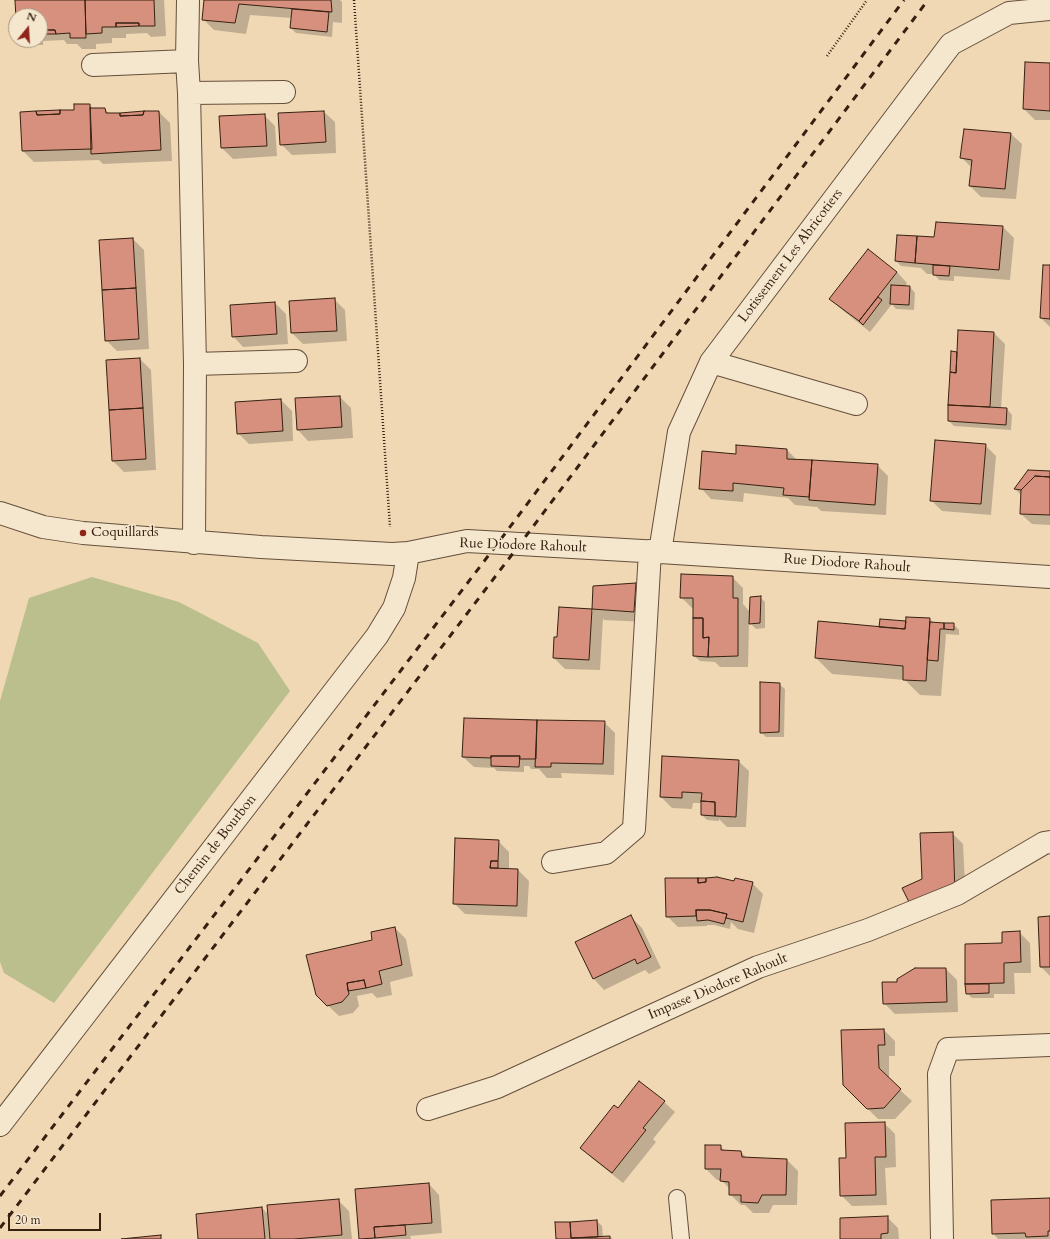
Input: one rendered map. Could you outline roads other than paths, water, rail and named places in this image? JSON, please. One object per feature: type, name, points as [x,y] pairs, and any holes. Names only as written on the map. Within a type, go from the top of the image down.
[{"type":"street","points":[[188,0],[195,364],[194,543]]},
{"type":"street","name":"Lotissement Les Abricotiers","points":[[553,862],[606,853],[634,829],[655,552],[679,432],[711,362],[951,44],[1009,14],[1050,9]]},
{"type":"street","points":[[93,64],[188,61]]},
{"type":"street","points":[[189,93],[284,92]]},
{"type":"street","points":[[195,364],[296,361]]},
{"type":"street","points":[[711,362],[856,404]]},
{"type":"street","name":"Rue Diodore Rahoult","points":[[0,513],[43,527],[83,533],[194,543],[344,552],[400,553],[467,541],[1050,577]]},
{"type":"street","name":"Chemin de Bourbon","points":[[0,1125],[378,636],[394,608],[404,578],[400,553]]},
{"type":"street","name":"Impasse Diodore Rahoult","points":[[428,1110],[497,1087],[758,966],[868,930],[957,894],[1044,843],[1050,842]]},
{"type":"street","points":[[942,1239],[939,1074],[948,1049],[1050,1045]]},
{"type":"lane","points":[[677,1198],[681,1239]]},
{"type":"railway","points":[[0,1196],[498,543],[904,0]]},
{"type":"railway","points":[[0,1228],[520,544],[928,0]]},
{"type":"place","name":"Coquillards","points":[[83,533]]}]
